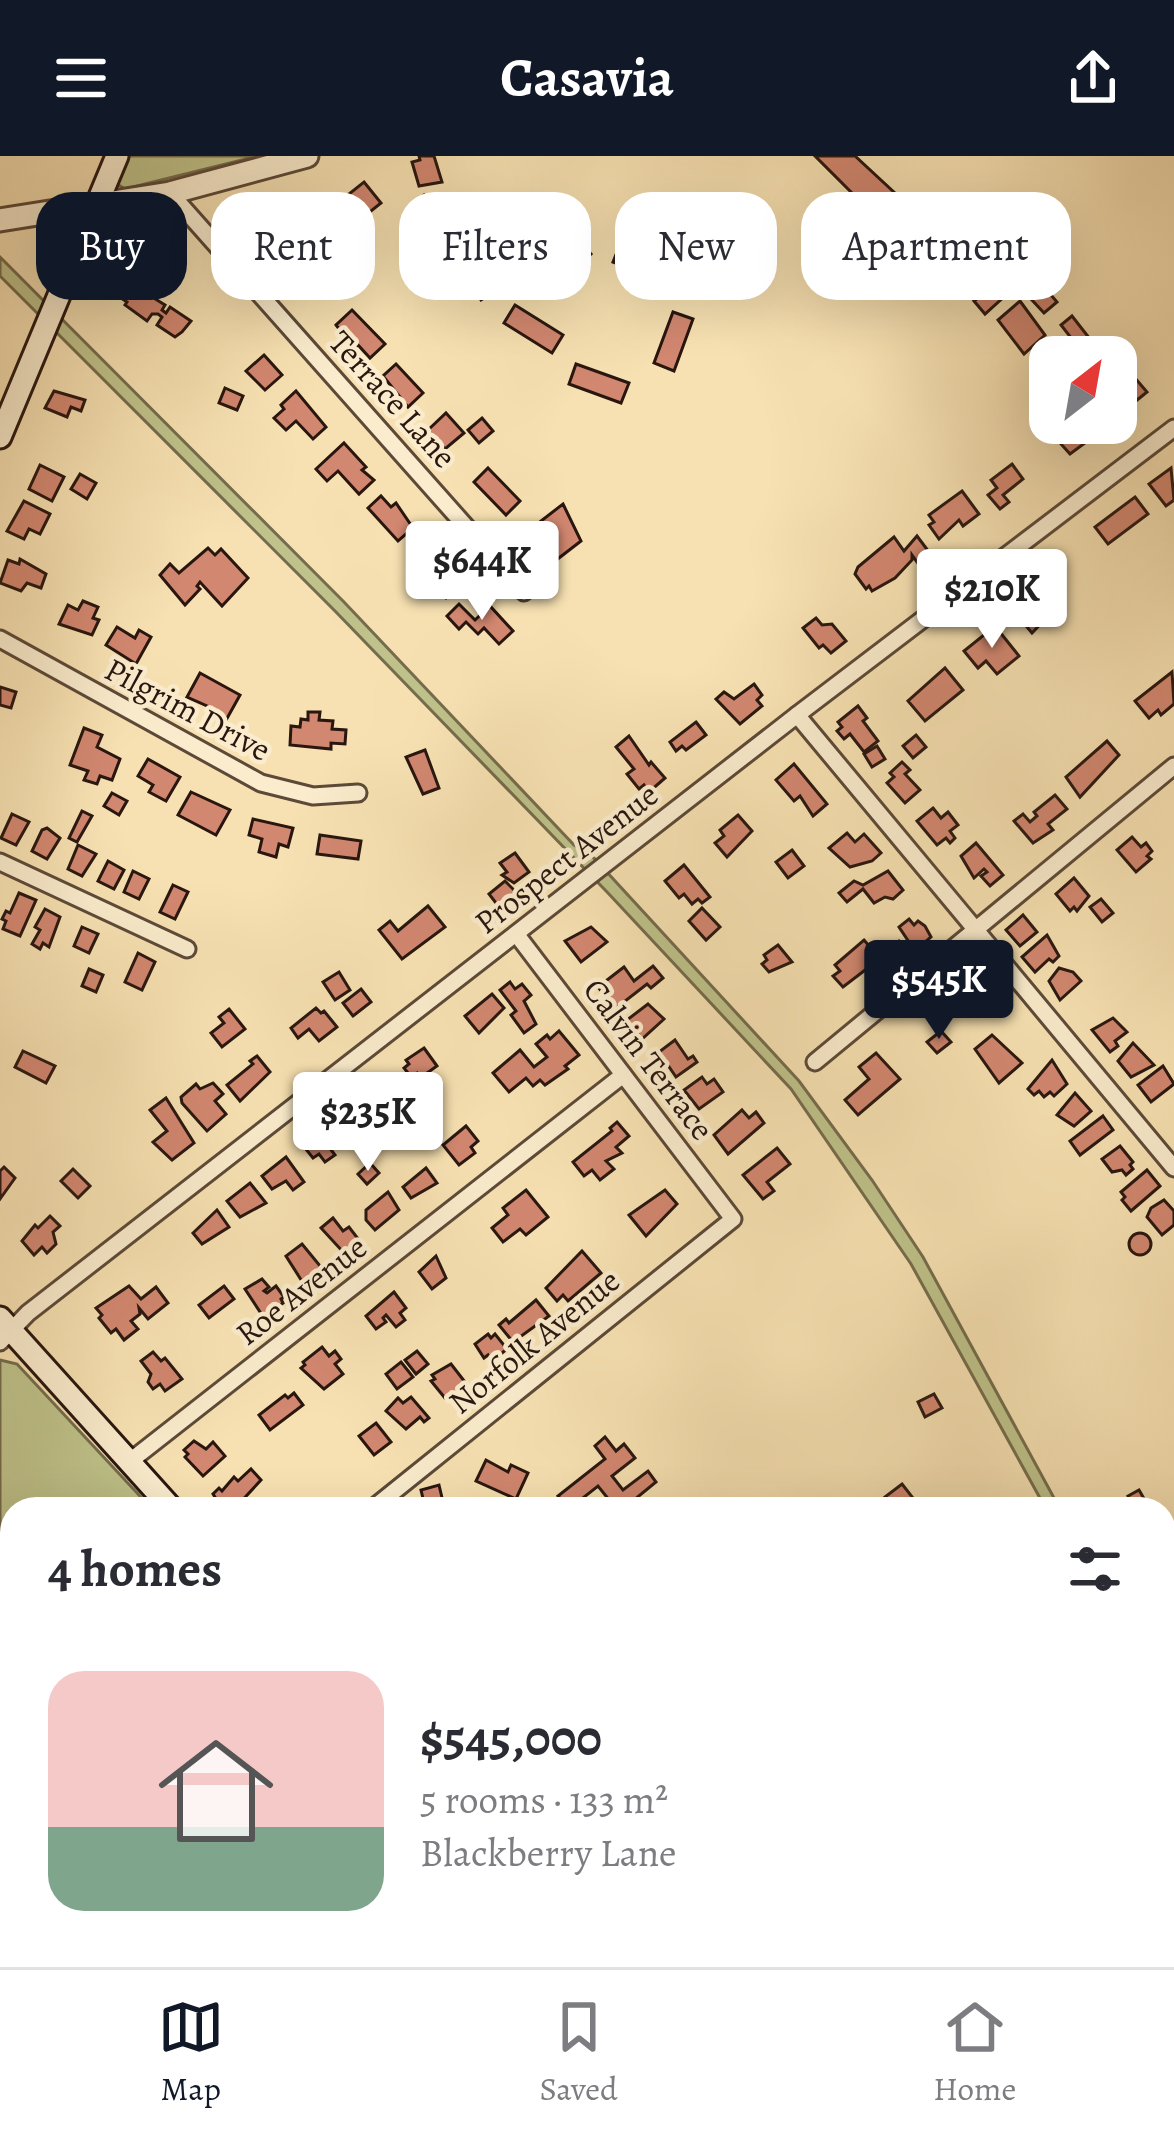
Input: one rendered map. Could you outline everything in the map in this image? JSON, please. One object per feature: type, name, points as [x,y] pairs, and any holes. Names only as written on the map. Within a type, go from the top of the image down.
[{"type":"main road","points":[[101,192],[117,156]]},
{"type":"main road","points":[[174,192],[308,156]]},
{"type":"main road","points":[[0,220],[36,214]]},
{"type":"main road","points":[[0,437],[56,300]]},
{"type":"main road","points":[[4,1330],[161,1497]]},
{"type":"street","name":"Terrace Lane","points":[[187,212],[524,592]]},
{"type":"street","name":"Prospect Avenue","points":[[4,1330],[1174,428]]},
{"type":"street","name":"Pilgrim Drive","points":[[0,639],[261,783],[313,796],[358,794]]},
{"type":"street","points":[[797,715],[1174,1168]]},
{"type":"street","points":[[815,1062],[1174,766]]},
{"type":"street","points":[[0,862],[187,949]]},
{"type":"street","name":"Calvin Terrace","points":[[517,935],[734,1219]]},
{"type":"street","name":"Roe Avenue","points":[[129,1462],[623,1076]]},
{"type":"street","name":"Norfolk Avenue","points":[[386,1497],[734,1219]]},
{"type":"green space","points":[[124,156],[258,156],[125,189],[117,184]]},
{"type":"green space","points":[[0,257],[36,293],[36,300],[43,300],[344,602],[574,845],[592,856],[799,1081],[923,1257],[1053,1497],[1039,1497],[911,1264],[791,1089],[335,611],[0,276]]},
{"type":"green space","points":[[0,1360],[17,1364],[141,1497],[0,1497]]},
{"type":"building","points":[[419,156],[434,156],[442,182],[419,186],[412,162],[420,160]]},
{"type":"building","points":[[815,156],[855,156],[894,192],[851,192]]},
{"type":"building","points":[[364,182],[372,192],[352,192]]},
{"type":"building","points":[[124,300],[157,300],[165,305],[166,313],[170,307],[191,321],[175,337],[157,325],[162,317],[158,314],[147,321]]},
{"type":"building","points":[[976,300],[1000,300],[985,314]]},
{"type":"building","points":[[1032,300],[1055,300],[1044,313]]},
{"type":"building","points":[[1020,301],[1045,335],[1029,336],[1029,349],[1024,354],[998,320]]},
{"type":"building","points":[[515,305],[563,335],[552,353],[504,323]]},
{"type":"building","points":[[352,310],[385,344],[370,358],[358,345],[354,349],[336,325]]},
{"type":"building","points":[[673,312],[693,319],[674,371],[654,363]]},
{"type":"building","points":[[1072,316],[1088,336],[1070,336],[1061,325]]},
{"type":"building","points":[[264,355],[282,375],[265,390],[246,371]]},
{"type":"building","points":[[396,364],[423,393],[408,407],[383,376]]},
{"type":"building","points":[[576,364],[629,383],[621,403],[569,384]]},
{"type":"building","points":[[1137,380],[1147,392],[1137,400]]},
{"type":"building","points":[[225,388],[243,396],[237,410],[219,403]]},
{"type":"building","points":[[54,391],[85,400],[81,411],[71,407],[67,417],[45,408]]},
{"type":"building","points":[[296,391],[326,427],[313,439],[296,421],[286,430],[274,418]]},
{"type":"building","points":[[446,413],[464,433],[445,449],[428,430]]},
{"type":"building","points":[[482,418],[493,431],[479,443],[468,430]]},
{"type":"building","points":[[344,443],[374,480],[359,494],[338,471],[327,481],[316,469]]},
{"type":"building","points":[[1061,444],[1084,444],[1070,454]]},
{"type":"building","points":[[1012,464],[1023,479],[1003,495],[1009,502],[1000,509],[988,495],[997,488],[991,480]]},
{"type":"building","points":[[40,465],[64,477],[52,501],[29,489]]},
{"type":"building","points":[[488,468],[520,501],[506,515],[474,482]]},
{"type":"building","points":[[1171,468],[1174,500],[1166,506],[1149,484]]},
{"type":"building","points":[[80,474],[96,483],[87,499],[71,489]]},
{"type":"building","points":[[962,491],[979,514],[963,526],[959,520],[939,539],[929,525],[934,522],[929,515]]},
{"type":"building","points":[[381,496],[391,507],[396,503],[413,528],[398,541],[368,508]]},
{"type":"building","points":[[1135,497],[1148,514],[1108,544],[1095,527]]},
{"type":"building","points":[[24,501],[50,514],[40,534],[29,529],[24,539],[7,531]]},
{"type":"building","points":[[563,504],[581,541],[555,561],[543,544],[553,537],[541,521]]},
{"type":"building","points":[[917,536],[929,552],[917,562],[912,555],[895,578],[872,591],[869,586],[866,589],[855,574],[858,567],[894,537],[904,551]]},
{"type":"building","points":[[208,548],[215,555],[221,549],[248,578],[222,606],[200,582],[200,589],[185,605],[160,575],[170,564],[179,573]]},
{"type":"building","points":[[427,551],[437,567],[442,562],[466,580],[446,598],[414,563]]},
{"type":"building","points":[[20,559],[46,574],[41,588],[27,583],[21,591],[0,583],[8,560],[19,564]]},
{"type":"building","points":[[1019,572],[1037,595],[1042,591],[1056,608],[1032,633],[1022,621],[1033,612],[1015,603],[1004,584]]},
{"type":"building","points":[[83,601],[98,607],[93,618],[99,620],[92,635],[59,624],[68,605],[78,610]]},
{"type":"building","points":[[459,604],[475,620],[490,606],[513,631],[499,644],[484,628],[478,634],[466,622],[459,629],[447,616]]},
{"type":"building","points":[[816,618],[822,625],[832,624],[846,641],[831,653],[823,645],[819,648],[803,628]]},
{"type":"building","points":[[995,626],[1019,656],[997,674],[986,661],[978,668],[964,651]]},
{"type":"building","points":[[117,627],[135,638],[139,630],[151,637],[136,664],[106,645]]},
{"type":"building","points":[[945,668],[963,690],[925,721],[908,701]]},
{"type":"building","points":[[1172,672],[1174,704],[1149,718],[1135,701]]},
{"type":"building","points":[[200,673],[240,695],[225,722],[213,716],[216,710],[187,697]]},
{"type":"building","points":[[754,684],[762,695],[757,700],[762,706],[740,724],[716,699],[724,692],[734,699]]},
{"type":"building","points":[[0,687],[16,692],[11,708],[0,705]]},
{"type":"building","points":[[858,706],[878,741],[864,752],[850,734],[844,739],[837,731],[842,727],[838,722]]},
{"type":"building","points":[[308,712],[320,712],[319,720],[333,721],[332,729],[346,730],[345,744],[331,743],[331,749],[290,745],[291,726],[300,727],[301,719],[308,720]]},
{"type":"building","points":[[696,722],[706,735],[686,750],[682,746],[676,751],[670,742]]},
{"type":"building","points":[[84,728],[102,735],[97,747],[120,759],[112,780],[100,776],[97,784],[84,780],[88,771],[70,765]]},
{"type":"building","points":[[916,735],[926,747],[913,758],[903,746]]},
{"type":"building","points":[[629,736],[649,765],[651,762],[665,778],[649,792],[644,785],[639,789],[627,774],[634,769],[616,747]]},
{"type":"building","points":[[1107,741],[1119,755],[1080,797],[1066,777]]},
{"type":"building","points":[[877,746],[885,759],[872,767],[864,754]]},
{"type":"building","points":[[425,750],[439,788],[423,794],[406,757]]},
{"type":"building","points":[[148,759],[180,777],[166,801],[149,792],[153,785],[138,776]]},
{"type":"building","points":[[902,762],[910,770],[905,774],[920,790],[905,803],[887,783]]},
{"type":"building","points":[[794,764],[827,804],[813,816],[800,796],[794,801],[776,780]]},
{"type":"building","points":[[191,792],[230,810],[216,835],[178,815]]},
{"type":"building","points":[[112,793],[127,801],[119,815],[104,806]]},
{"type":"building","points":[[1055,795],[1067,809],[1048,824],[1053,830],[1033,843],[1014,821],[1023,814],[1030,822],[1037,816],[1034,812]]},
{"type":"building","points":[[933,808],[941,818],[948,812],[958,825],[950,831],[955,838],[950,843],[946,838],[937,845],[917,821]]},
{"type":"building","points":[[82,811],[92,816],[77,842],[69,838]]},
{"type":"building","points":[[12,814],[29,822],[16,845],[1,838]]},
{"type":"building","points":[[738,815],[752,831],[727,857],[715,843],[724,836],[720,830]]},
{"type":"building","points":[[253,819],[293,828],[288,847],[279,844],[276,857],[259,852],[262,839],[249,835]]},
{"type":"building","points":[[47,828],[60,838],[47,859],[32,851]]},
{"type":"building","points":[[847,833],[855,842],[864,834],[881,853],[850,867],[829,848]]},
{"type":"building","points":[[320,835],[361,841],[358,859],[317,854]]},
{"type":"building","points":[[1132,837],[1152,851],[1147,856],[1151,859],[1136,872],[1117,850]]},
{"type":"building","points":[[976,843],[1003,875],[990,886],[981,876],[987,872],[984,869],[974,878],[961,856]]},
{"type":"building","points":[[78,845],[96,854],[82,876],[68,869]]},
{"type":"building","points":[[792,850],[804,866],[788,878],[776,862]]},
{"type":"building","points":[[515,853],[529,872],[514,883],[502,875],[507,872],[500,863]]},
{"type":"building","points":[[108,861],[124,870],[114,889],[98,881]]},
{"type":"building","points":[[684,865],[710,897],[702,903],[698,899],[692,904],[684,894],[679,898],[665,881]]},
{"type":"building","points":[[133,871],[149,879],[139,899],[124,892]]},
{"type":"building","points":[[888,871],[903,890],[893,899],[885,897],[874,903],[863,889],[847,902],[839,893],[854,881],[863,885]]},
{"type":"building","points":[[1074,878],[1089,896],[1077,911],[1074,907],[1070,911],[1056,894]]},
{"type":"building","points":[[505,881],[517,893],[499,907],[489,894]]},
{"type":"building","points":[[173,885],[188,892],[175,919],[160,912]]},
{"type":"building","points":[[19,893],[36,900],[20,936],[3,929],[6,921],[2,919]]},
{"type":"building","points":[[1101,899],[1113,913],[1102,922],[1090,907]]},
{"type":"building","points":[[428,906],[445,927],[402,959],[379,930],[390,921],[398,931]]},
{"type":"building","points":[[702,908],[720,927],[706,940],[689,921]]},
{"type":"building","points":[[45,909],[60,917],[49,947],[43,943],[40,949],[32,944]]},
{"type":"building","points":[[1023,915],[1037,932],[1020,946],[1006,930]]},
{"type":"building","points":[[909,919],[925,926],[931,937],[915,951],[899,927]]},
{"type":"building","points":[[82,927],[98,934],[89,953],[74,946]]},
{"type":"building","points":[[591,927],[607,942],[581,962],[565,941]]},
{"type":"building","points":[[1047,935],[1059,956],[1035,972],[1022,957]]},
{"type":"building","points":[[864,940],[876,954],[869,960],[873,964],[843,987],[833,976],[840,971],[835,965]]},
{"type":"building","points":[[899,941],[909,952],[897,963],[887,951]]},
{"type":"building","points":[[778,945],[792,962],[769,972],[762,964],[767,960],[764,955]]},
{"type":"building","points":[[138,953],[155,962],[142,990],[125,982]]},
{"type":"building","points":[[963,959],[981,982],[973,989],[968,983],[962,989],[945,974]]},
{"type":"building","points":[[653,966],[663,978],[651,988],[647,984],[615,1009],[598,987],[624,967],[634,981]]},
{"type":"building","points":[[1059,968],[1073,972],[1081,981],[1060,1000],[1049,981]]},
{"type":"building","points":[[89,969],[103,975],[96,992],[82,986]]},
{"type":"building","points":[[339,972],[350,990],[335,1000],[323,982]]},
{"type":"building","points":[[510,982],[515,989],[522,984],[531,995],[524,1001],[536,1024],[524,1033],[511,1015],[516,1011],[500,990]]},
{"type":"building","points":[[985,986],[1004,1008],[996,1015],[992,1010],[985,1016],[969,1003]]},
{"type":"building","points":[[361,989],[371,1002],[353,1016],[343,1003]]},
{"type":"building","points":[[492,994],[504,1008],[479,1033],[465,1016]]},
{"type":"building","points":[[648,1004],[664,1019],[642,1039],[627,1020]]},
{"type":"building","points":[[316,1008],[337,1027],[319,1041],[309,1029],[298,1038],[291,1028]]},
{"type":"building","points":[[229,1009],[245,1029],[222,1047],[211,1033],[224,1023],[219,1017]]},
{"type":"building","points":[[1113,1018],[1127,1032],[1110,1052],[1092,1030]]},
{"type":"building","points":[[559,1031],[579,1055],[565,1066],[568,1069],[545,1085],[540,1080],[533,1086],[526,1078],[509,1092],[493,1073],[520,1050],[534,1067],[547,1057],[536,1044]]},
{"type":"building","points":[[941,1031],[951,1042],[937,1053],[927,1042]]},
{"type":"building","points":[[992,1035],[1022,1063],[999,1083],[975,1049]]},
{"type":"building","points":[[675,1040],[688,1059],[693,1056],[697,1062],[676,1077],[659,1052]]},
{"type":"building","points":[[1133,1043],[1154,1065],[1131,1077],[1118,1061]]},
{"type":"building","points":[[424,1048],[437,1066],[420,1078],[417,1073],[411,1077],[404,1068],[409,1064],[406,1060]]},
{"type":"building","points":[[23,1051],[55,1066],[46,1083],[15,1067]]},
{"type":"building","points":[[876,1053],[900,1079],[858,1115],[845,1100],[869,1079],[859,1067]]},
{"type":"building","points":[[257,1056],[270,1072],[240,1101],[227,1085]]},
{"type":"building","points":[[1052,1060],[1067,1084],[1054,1096],[1050,1092],[1044,1097],[1039,1091],[1034,1095],[1028,1089]]},
{"type":"building","points":[[1163,1066],[1174,1084],[1151,1102],[1138,1085]]},
{"type":"building","points":[[392,1074],[425,1107],[416,1114],[402,1095],[388,1106],[381,1098],[376,1102],[368,1092]]},
{"type":"building","points":[[702,1077],[707,1084],[714,1079],[723,1092],[699,1109],[684,1090]]},
{"type":"building","points":[[213,1083],[223,1094],[215,1101],[226,1114],[207,1131],[181,1097],[196,1084],[200,1089]]},
{"type":"building","points":[[1075,1093],[1091,1111],[1074,1126],[1057,1115]]},
{"type":"building","points":[[361,1097],[373,1113],[350,1135],[339,1119]]},
{"type":"building","points":[[166,1098],[194,1143],[172,1160],[153,1142],[167,1131],[150,1110]]},
{"type":"building","points":[[742,1110],[749,1118],[756,1112],[764,1123],[728,1154],[714,1135]]},
{"type":"building","points":[[1103,1116],[1113,1130],[1080,1155],[1070,1141]]},
{"type":"building","points":[[617,1122],[629,1136],[616,1147],[622,1153],[606,1161],[614,1169],[600,1180],[592,1170],[584,1176],[573,1162]]},
{"type":"building","points":[[466,1126],[478,1141],[471,1147],[475,1153],[459,1165],[443,1145]]},
{"type":"building","points":[[332,1128],[340,1139],[329,1147],[335,1155],[325,1162],[319,1154],[313,1158],[301,1143],[319,1129],[323,1134]]},
{"type":"building","points":[[1120,1146],[1133,1162],[1126,1175],[1122,1170],[1112,1172],[1102,1159]]},
{"type":"building","points":[[777,1148],[790,1164],[767,1182],[774,1191],[763,1199],[743,1175]]},
{"type":"building","points":[[286,1157],[304,1182],[293,1190],[286,1181],[272,1189],[262,1176]]},
{"type":"building","points":[[370,1163],[379,1173],[367,1184],[358,1174]]},
{"type":"building","points":[[4,1167],[15,1178],[0,1199],[0,1171]]},
{"type":"building","points":[[426,1168],[437,1183],[411,1198],[403,1187]]},
{"type":"building","points":[[73,1169],[90,1186],[78,1198],[61,1181]]},
{"type":"building","points":[[1147,1170],[1160,1186],[1131,1211],[1121,1192]]},
{"type":"building","points":[[250,1183],[266,1203],[240,1217],[227,1201]]},
{"type":"building","points":[[526,1190],[548,1217],[526,1235],[520,1229],[503,1242],[492,1228],[508,1215],[503,1208]]},
{"type":"building","points":[[665,1190],[677,1204],[646,1236],[629,1215]]},
{"type":"building","points":[[388,1192],[399,1210],[375,1230],[366,1220],[366,1210]]},
{"type":"building","points":[[1164,1200],[1174,1211],[1174,1225],[1162,1235],[1147,1217]]},
{"type":"building","points":[[217,1210],[229,1227],[202,1244],[193,1233]]},
{"type":"building","points":[[50,1216],[60,1226],[53,1232],[56,1244],[47,1253],[42,1247],[34,1255],[22,1241]]},
{"type":"building","points":[[333,1218],[359,1240],[344,1253],[321,1228]]},
{"type":"building","points":[[1140,1233],[1151,1244],[1140,1255],[1129,1244]]},
{"type":"building","points":[[302,1244],[325,1272],[305,1286],[286,1256]]},
{"type":"building","points":[[582,1251],[601,1273],[568,1301],[563,1295],[557,1301],[546,1288]]},
{"type":"building","points":[[436,1256],[446,1278],[432,1289],[419,1272]]},
{"type":"building","points":[[262,1279],[269,1287],[264,1291],[276,1286],[284,1297],[264,1318],[245,1289]]},
{"type":"building","points":[[129,1286],[141,1299],[156,1287],[168,1303],[148,1319],[139,1308],[140,1314],[131,1321],[138,1329],[124,1340],[116,1329],[111,1333],[96,1308]]},
{"type":"building","points":[[224,1286],[234,1299],[209,1318],[199,1305]]},
{"type":"building","points":[[394,1292],[406,1308],[400,1313],[405,1320],[396,1327],[386,1315],[386,1322],[376,1329],[366,1316]]},
{"type":"building","points":[[536,1300],[549,1316],[513,1342],[499,1325],[506,1319],[509,1323]]},
{"type":"building","points":[[488,1334],[491,1338],[495,1334],[507,1349],[492,1361],[475,1344]]},
{"type":"building","points":[[322,1347],[329,1356],[335,1351],[341,1359],[335,1364],[343,1374],[324,1389],[301,1368]]},
{"type":"building","points":[[417,1351],[428,1364],[416,1374],[405,1360]]},
{"type":"building","points":[[153,1352],[161,1361],[165,1358],[182,1379],[165,1391],[160,1384],[153,1389],[148,1382],[151,1374],[141,1361]]},
{"type":"building","points":[[401,1362],[413,1377],[397,1389],[386,1374]]},
{"type":"building","points":[[451,1364],[465,1382],[461,1390],[445,1398],[431,1381],[435,1379],[432,1375]]},
{"type":"building","points":[[294,1393],[303,1405],[270,1430],[259,1415]]},
{"type":"building","points":[[934,1394],[942,1408],[925,1417],[918,1402]]},
{"type":"building","points":[[411,1397],[429,1418],[424,1422],[420,1417],[406,1429],[386,1411],[398,1398],[403,1403]]},
{"type":"building","points":[[376,1423],[391,1442],[374,1455],[359,1436]]},
{"type":"building","points":[[605,1437],[616,1451],[624,1444],[635,1458],[612,1476],[623,1490],[648,1471],[656,1482],[638,1497],[607,1497],[598,1486],[584,1497],[559,1497],[605,1459],[595,1446]]},
{"type":"building","points":[[194,1441],[206,1449],[213,1442],[225,1456],[203,1476],[185,1457],[184,1450]]},
{"type":"building","points":[[486,1460],[508,1472],[511,1465],[528,1473],[517,1497],[476,1481]]},
{"type":"building","points":[[251,1469],[261,1480],[245,1497],[213,1494],[234,1477],[238,1481]]},
{"type":"building","points":[[902,1484],[912,1497],[885,1497]]},
{"type":"building","points":[[439,1485],[442,1497],[423,1497],[421,1490]]}]
